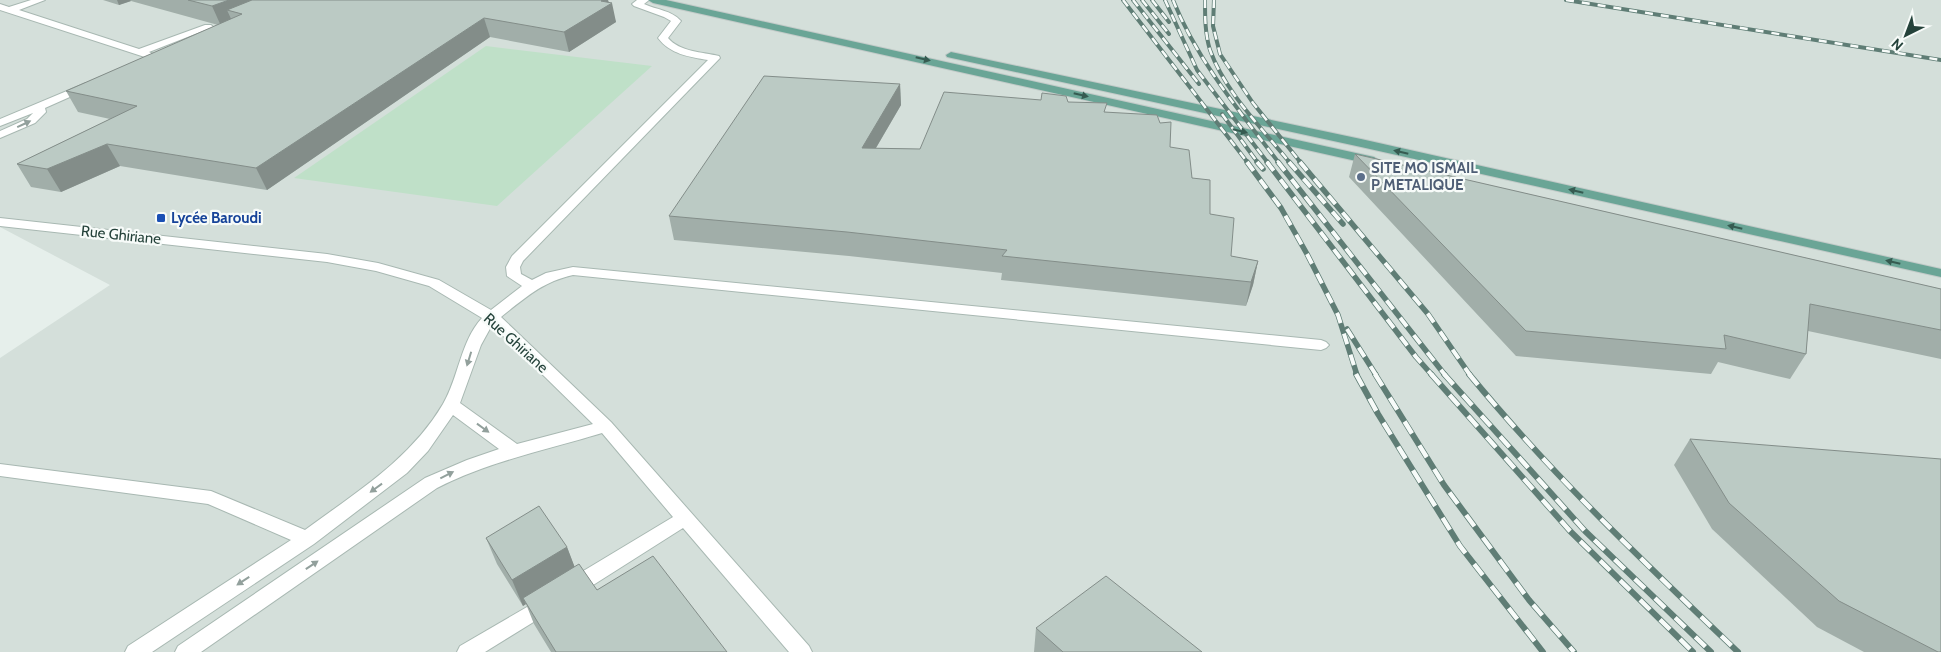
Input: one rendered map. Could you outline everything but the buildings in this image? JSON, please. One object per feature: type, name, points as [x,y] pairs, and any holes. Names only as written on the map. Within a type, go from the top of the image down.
[{"type":"main road","points":[[653,0],[1381,163]]},
{"type":"main road","points":[[691,0],[1361,143],[1941,273]]},
{"type":"street","points":[[5,8],[40,0]]},
{"type":"street","points":[[532,285],[514,276],[513,267],[517,259],[715,58],[681,51],[668,46],[663,38],[676,21],[671,16],[642,8],[636,4],[644,0]]},
{"type":"street","points":[[5,8],[141,57],[154,57],[220,31]]},
{"type":"street","points":[[141,57],[208,26]]},
{"type":"street","points":[[0,122],[98,81]]},
{"type":"street","points":[[0,135],[36,118],[40,112],[38,106]]},
{"type":"street","name":"Rue Ghiriane","points":[[0,222],[327,258],[378,267],[434,283],[492,317],[605,426],[684,519],[802,652]]},
{"type":"street","points":[[135,652],[307,539],[401,468],[422,447],[451,405],[473,345],[481,330],[492,317],[532,285],[551,276],[573,271],[1321,345]]},
{"type":"street","points":[[451,405],[514,451]]},
{"type":"street","points":[[185,652],[431,483],[469,464],[568,438],[605,426]]},
{"type":"street","points":[[0,470],[211,498],[307,539]]},
{"type":"street","points":[[467,652],[684,519]]},
{"type":"shaded area","points":[[0,0],[1941,0],[1941,652],[0,652],[0,358],[110,285],[0,227]]},
{"type":"green space","points":[[486,46],[652,66],[497,206],[294,178]]},
{"type":"railway","points":[[1123,0],[1248,163]]},
{"type":"railway","points":[[1133,0],[1199,84]]},
{"type":"railway","points":[[1142,0],[1169,34]]},
{"type":"railway","points":[[1152,0],[1169,22]]},
{"type":"railway","points":[[1165,0],[1197,70],[1268,163]]},
{"type":"railway","points":[[1173,0],[1194,44],[1220,85],[1279,163]]},
{"type":"railway","points":[[1205,0],[1207,38],[1217,65],[1245,109],[1290,163]]},
{"type":"railway","points":[[1214,0],[1213,26],[1220,54],[1253,103],[1301,163]]},
{"type":"railway","points":[[1566,0],[1941,60]]},
{"type":"railway","points":[[1222,114],[1258,163]]},
{"type":"railway","points":[[1247,162],[1281,208],[1307,254],[1338,315],[1357,375]]},
{"type":"railway","points":[[1257,162],[1263,169]]},
{"type":"railway","points":[[1267,162],[1416,357],[1432,375]]},
{"type":"railway","points":[[1278,162],[1445,375]]},
{"type":"railway","points":[[1289,162],[1343,224]]},
{"type":"railway","points":[[1300,162],[1428,314],[1470,375]]},
{"type":"railway","points":[[1347,329],[1376,375]]},
{"type":"railway","points":[[1356,374],[1378,414],[1460,546],[1543,652]]},
{"type":"railway","points":[[1375,374],[1444,485],[1529,600],[1574,652]]},
{"type":"railway","points":[[1431,374],[1570,531],[1693,652]]},
{"type":"railway","points":[[1444,374],[1585,531],[1711,652]]},
{"type":"railway","points":[[1469,374],[1566,483],[1633,551],[1738,652]]},
{"type":"place","name":"SITE MO ISMAIL P METALIQUE","points":[[1361,177]]},
{"type":"place","name":"Lycée Baroudi","points":[[161,218]]}]
